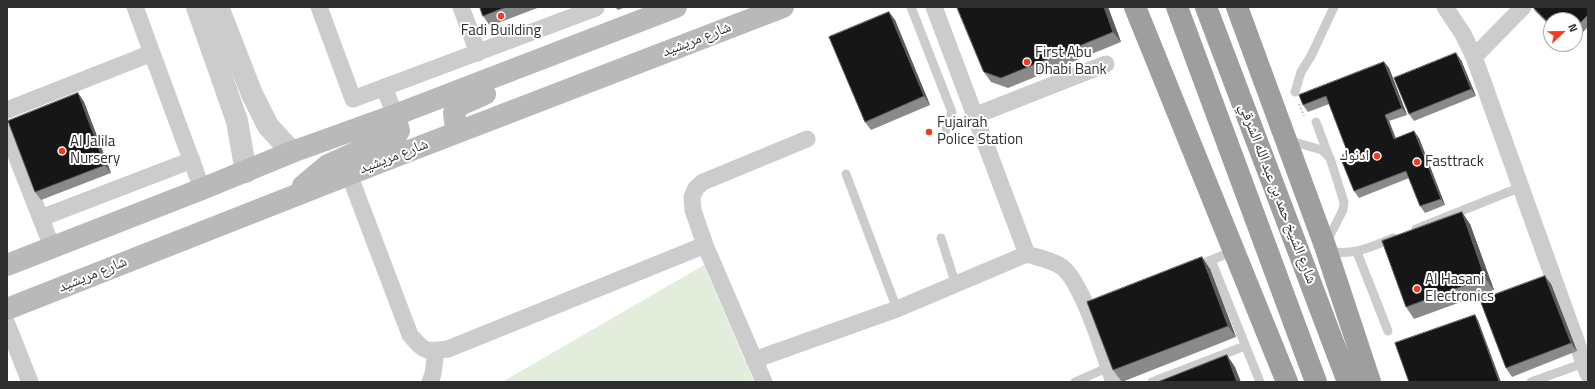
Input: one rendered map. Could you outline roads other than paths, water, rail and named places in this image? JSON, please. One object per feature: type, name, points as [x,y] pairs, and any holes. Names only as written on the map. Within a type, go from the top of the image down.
[{"type":"highway","points":[[1135,7],[1287,382]]},
{"type":"highway","name":"شارع الشيخ حمد بن عبد الله الشرقي","points":[[1177,7],[1316,382]]},
{"type":"highway","name":"شارع الشيخ حمد بن عبد الله الشرقي","points":[[1206,7],[1348,382]]},
{"type":"highway","points":[[1237,7],[1326,248],[1370,382]]},
{"type":"main road","points":[[7,265],[246,172],[292,152],[395,115],[676,7]]},
{"type":"main road","name":"شارع مريشيد","points":[[7,309],[350,174],[783,7]]},
{"type":"main road","points":[[464,130],[454,122],[454,113],[460,105],[520,80],[540,68],[554,54]]},
{"type":"main road","points":[[299,194],[305,183],[328,165],[397,134],[399,130],[395,115]]},
{"type":"street","points":[[135,7],[202,189]]},
{"type":"street","points":[[197,7],[237,121],[246,172]]},
{"type":"street","points":[[218,7],[252,94],[268,126],[292,152]]},
{"type":"street","points":[[319,7],[353,99],[596,8],[606,34]]},
{"type":"street","points":[[461,7],[478,53]]},
{"type":"street","points":[[934,7],[1027,254]]},
{"type":"street","points":[[1445,7],[1463,34],[1474,56],[1586,368]]},
{"type":"street","points":[[1474,56],[1524,7]]},
{"type":"street","points":[[7,110],[152,53]]},
{"type":"street","points":[[974,116],[1106,64]]},
{"type":"street","points":[[384,87],[395,115]]},
{"type":"street","points":[[7,132],[52,247]]},
{"type":"street","points":[[764,382],[705,245],[693,210],[692,197],[696,188],[703,182],[807,139]]},
{"type":"street","points":[[41,218],[192,160]]},
{"type":"street","points":[[350,174],[410,335],[422,349],[430,351],[448,349],[705,245]]},
{"type":"street","points":[[754,360],[897,309],[1027,254],[1062,267],[1073,279],[1092,310],[1111,375]]},
{"type":"street","points":[[7,324],[30,382]]},
{"type":"street","points":[[430,382],[433,374],[436,350]]},
{"type":"lane","points":[[911,7],[952,112],[946,130]]},
{"type":"lane","points":[[1295,92],[1300,72],[1311,56],[1334,7]]},
{"type":"lane","points":[[1316,122],[1344,202],[1343,210],[1326,248],[1345,253],[1357,252],[1403,235],[1520,187]]},
{"type":"lane","points":[[1286,140],[1322,150],[1328,154]]},
{"type":"lane","points":[[846,174],[897,309]]},
{"type":"lane","points":[[941,238],[956,285]]},
{"type":"lane","points":[[1189,269],[1233,251]]},
{"type":"lane","points":[[1357,252],[1388,332]]},
{"type":"lane","points":[[1211,260],[1260,382]]},
{"type":"lane","points":[[1152,382],[1246,346]]},
{"type":"lane","points":[[1531,382],[1586,368]]},
{"type":"lane","points":[[1075,382],[1111,375]]},
{"type":"place","name":"Fadi Building","points":[[501,16]]},
{"type":"place","name":"First Abu Dhabi Bank","points":[[1027,62]]},
{"type":"place","name":"Fujairah Police Station","points":[[929,132]]},
{"type":"place","name":"Al Jalila Nursery","points":[[62,151]]},
{"type":"place","name":"ادنوك","points":[[1377,156]]},
{"type":"place","name":"Fasttrack","points":[[1417,162]]},
{"type":"place","name":"Al Hasani Electronics","points":[[1417,289]]}]
